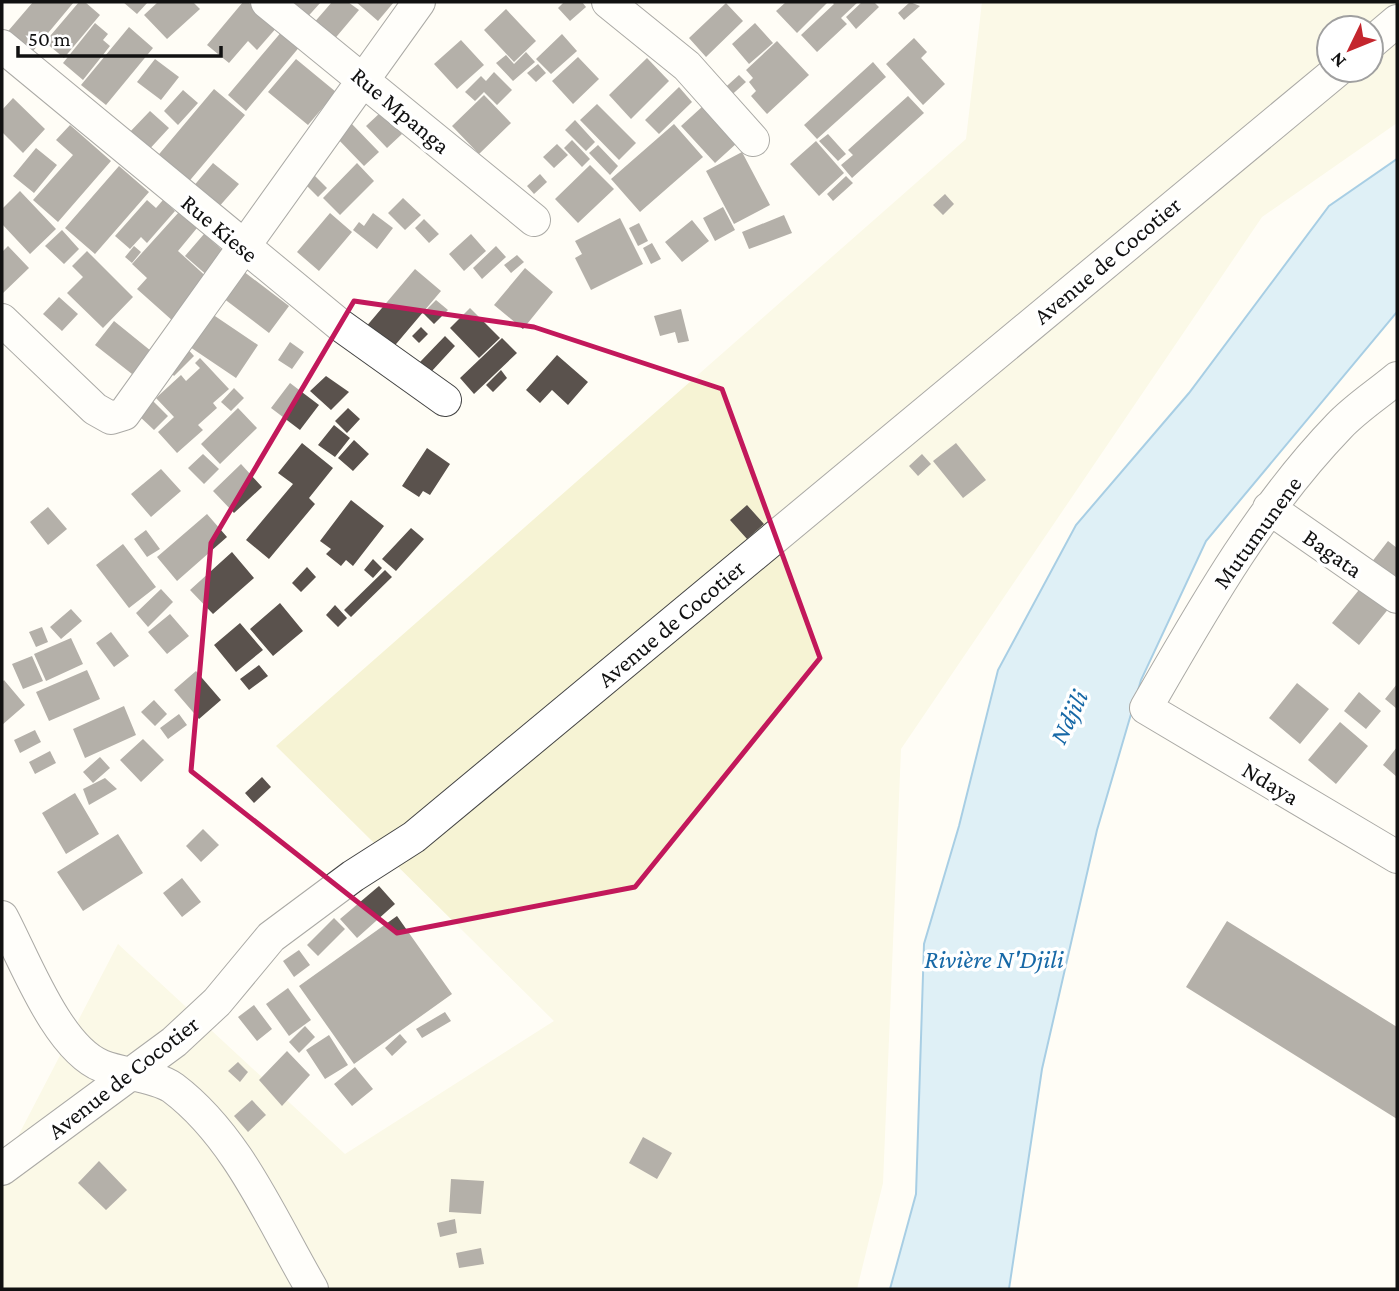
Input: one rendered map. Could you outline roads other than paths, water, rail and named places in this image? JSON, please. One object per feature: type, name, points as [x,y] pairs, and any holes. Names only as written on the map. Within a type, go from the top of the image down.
[{"type":"street","name":"Rue Mpanga","points":[[267,2],[534,220]]},
{"type":"street","points":[[2,320],[95,409],[111,418],[124,414],[419,2]]},
{"type":"street","points":[[608,2],[687,66],[753,140]]},
{"type":"street","name":"Rue Kiese","points":[[2,46],[340,325],[445,400]]},
{"type":"street","name":"Avenue de Cocotier","points":[[2,1169],[174,1042],[217,1002],[271,937],[353,876],[414,837],[1321,84]]},
{"type":"street","name":"Mutumunene","points":[[1146,708],[1214,590],[1269,508],[1340,424],[1397,378]]},
{"type":"street","name":"Bagata","points":[[1269,508],[1397,597]]},
{"type":"street","name":"Ndaya","points":[[1146,708],[1397,857]]},
{"type":"street","points":[[2,917],[43,1000],[69,1039],[99,1065],[171,1086],[228,1144],[312,1289]]},
{"type":"water","name":"Rivière N'Djili","points":[[1397,159],[1397,312],[1206,541],[1141,680],[1097,830],[1042,1069],[1009,1289],[890,1289],[916,1194],[924,944],[959,826],[998,670],[1076,525],[1189,393],[1329,206]]},
{"type":"water label","name":"Ndjili","points":[[1069,717]]}]
